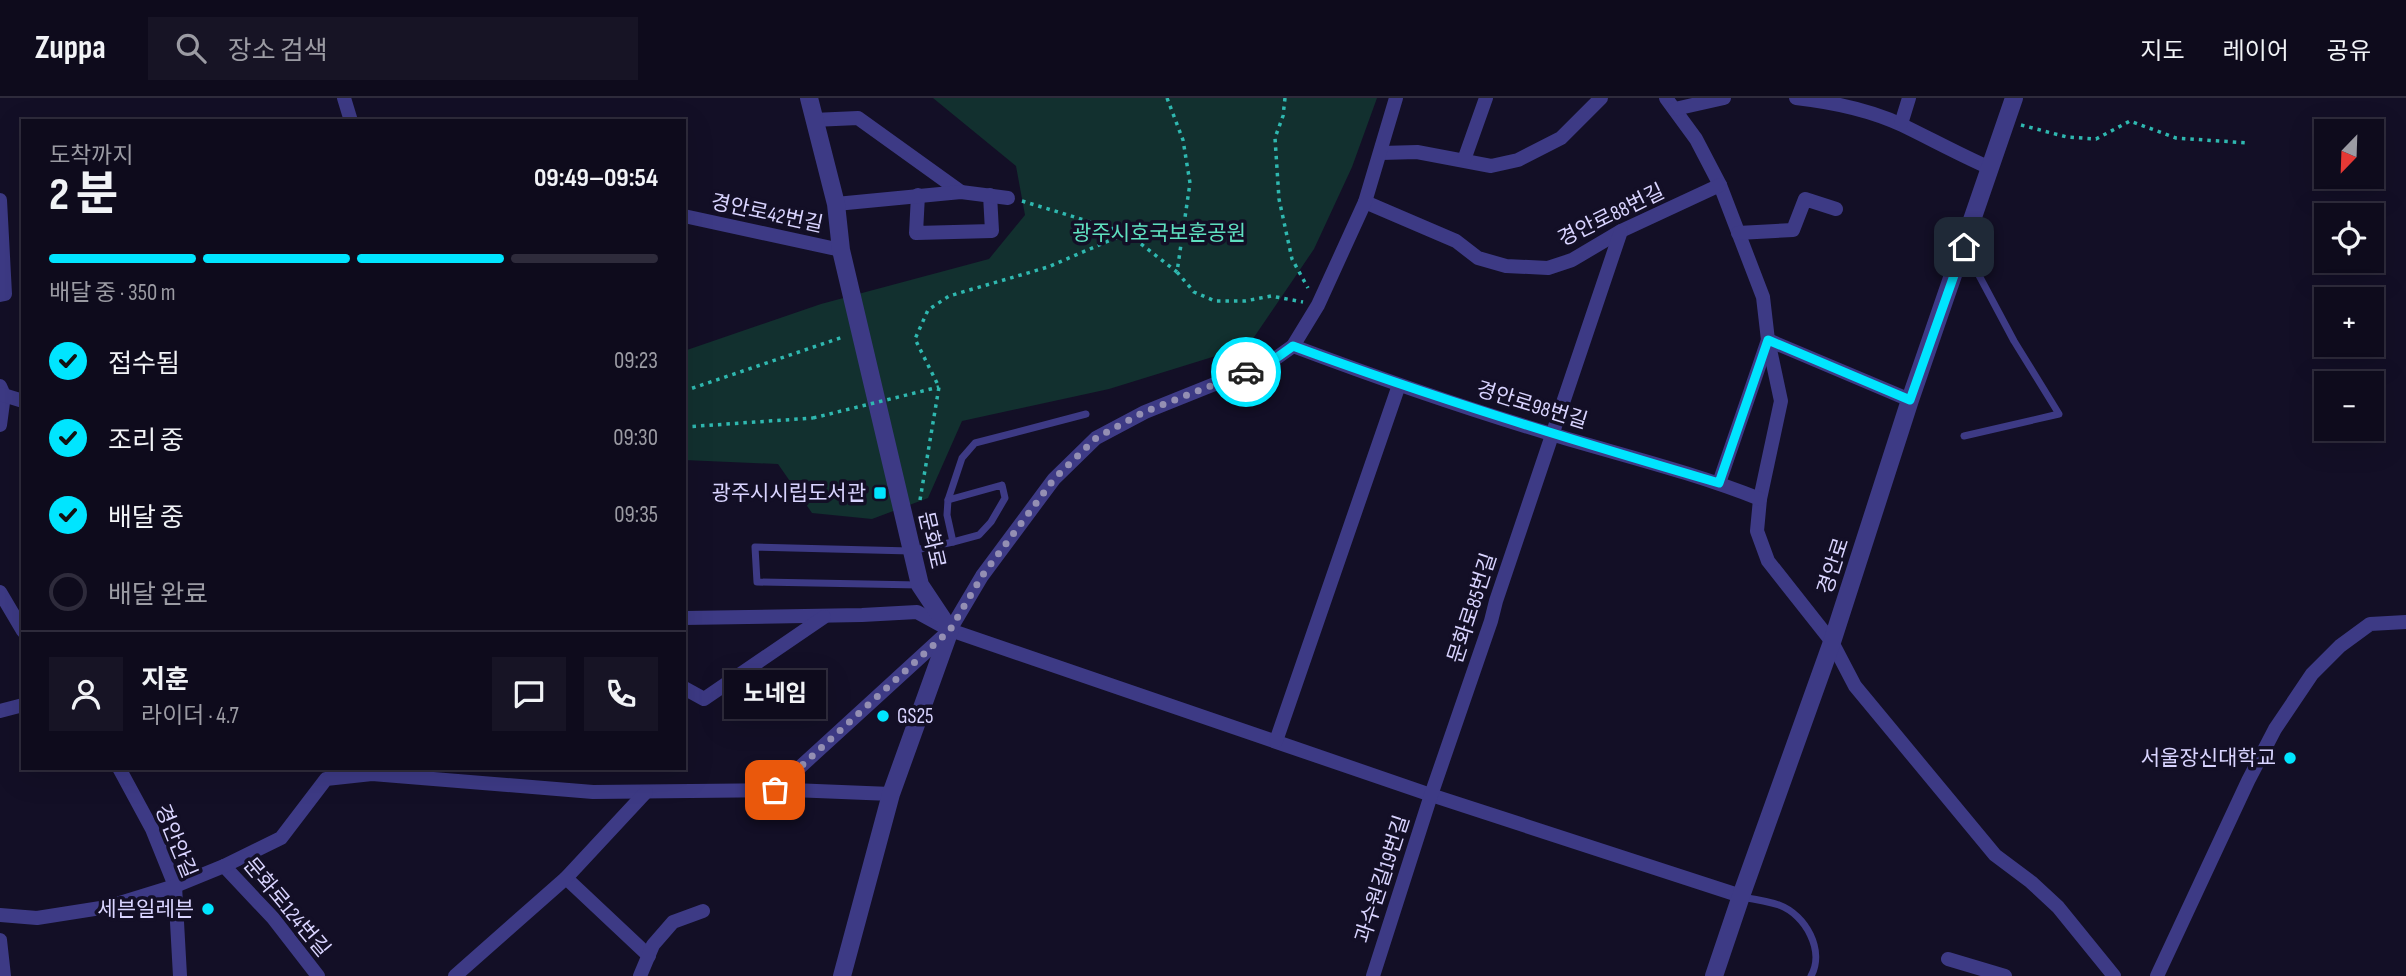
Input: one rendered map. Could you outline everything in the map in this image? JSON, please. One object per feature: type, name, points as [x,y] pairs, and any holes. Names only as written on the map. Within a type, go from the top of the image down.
[{"type":"street","points":[[344,98],[350,119]]},
{"type":"street","name":"문화로","points":[[809,98],[836,204],[841,250],[920,585],[950,630]]},
{"type":"street","points":[[842,976],[891,794],[950,630],[982,576],[1054,479],[1096,438],[1144,412],[1272,361],[1293,346],[1318,306],[1365,202],[1396,98]]},
{"type":"street","points":[[1464,160],[1486,98]]},
{"type":"street","points":[[1381,153],[1417,152],[1491,166],[1518,160],[1561,138],[1601,98]]},
{"type":"street","points":[[1724,98],[1671,103],[1696,139],[1720,185],[1763,297],[1768,340],[1781,401],[1760,499],[1757,531],[1768,561],[1832,642],[1855,686],[1995,855],[2058,906],[2114,976]]},
{"type":"street","points":[[1796,98],[1827,100],[1901,124],[1934,143],[1990,168]]},
{"type":"street","points":[[1901,124],[1909,98]]},
{"type":"street","name":"경안로","points":[[1714,976],[1832,642],[1910,400],[2014,98]]},
{"type":"street","points":[[813,120],[858,118],[961,192]]},
{"type":"street","name":"경안로88번길","points":[[1365,202],[1456,241],[1478,258],[1506,266],[1548,268],[1572,260],[1621,231],[1720,185]]},
{"type":"street","points":[[836,204],[961,192],[1008,198]]},
{"type":"street","points":[[918,195],[916,233],[992,231],[990,195]]},
{"type":"street","points":[[1738,233],[1793,230],[1805,199],[1836,209]]},
{"type":"street","points":[[0,200],[5,294],[0,295]]},
{"type":"street","name":"경안로42번길","points":[[686,216],[841,250]]},
{"type":"street","name":"문화로85번길","points":[[1431,795],[1491,621],[1550,434],[1621,231]]},
{"type":"street","points":[[1768,340],[1910,400]]},
{"type":"street","points":[[1719,483],[1768,340]]},
{"type":"street","name":"경안로98번길","points":[[1293,346],[1399,385],[1550,434],[1719,483],[1760,499]]},
{"type":"street","points":[[1276,741],[1399,385]]},
{"type":"street","points":[[0,425],[1,392],[21,400]]},
{"type":"street","points":[[0,592],[21,628]]},
{"type":"street","points":[[686,618],[917,612],[950,630],[1431,795],[1741,896]]},
{"type":"street","points":[[686,689],[704,699],[825,616]]},
{"type":"street","points":[[2157,976],[2248,781],[2275,729],[2312,674],[2340,646],[2370,624],[2406,622]]},
{"type":"street","points":[[775,790],[950,630]]},
{"type":"street","points":[[0,711],[21,706]]},
{"type":"street","name":"경안안길","points":[[120,770],[152,829],[174,886],[180,976]]},
{"type":"street","points":[[0,915],[37,918],[107,906],[174,886],[224,866],[281,838],[324,774],[371,771],[593,792],[775,790],[891,794]]},
{"type":"street","points":[[455,976],[566,878],[646,792]]},
{"type":"street","name":"과수원길19번길","points":[[1373,976],[1431,795]]},
{"type":"street","name":"문화로124번길","points":[[224,866],[273,918],[318,976]]},
{"type":"street","points":[[566,878],[649,956]]},
{"type":"street","points":[[640,976],[653,945],[673,922],[703,911]]},
{"type":"street","points":[[0,940],[4,976]]},
{"type":"street","points":[[1948,959],[2005,976]]},
{"type":"lane","points":[[1964,247],[2014,341],[2059,414],[1964,436]]},
{"type":"lane","points":[[953,541],[947,515],[948,500],[962,458],[975,443],[1086,414]]},
{"type":"lane","points":[[920,585],[757,582],[755,547],[911,551],[979,535],[991,523],[1005,498],[1002,485],[948,500]]},
{"type":"lane","points":[[1741,896],[1781,906],[1801,921],[1815,944],[1817,964],[1811,976]]},
{"type":"path","points":[[1167,98],[1183,140],[1190,183],[1177,272]]},
{"type":"path","points":[[1285,98],[1283,116],[1275,138],[1279,199],[1292,259],[1318,306]]},
{"type":"path","points":[[2006,121],[2067,137],[2096,139],[2130,121],[2176,138],[2248,143]]},
{"type":"path","points":[[1008,198],[1127,233],[1177,272],[1194,292],[1215,301],[1245,301],[1271,296],[1318,306]]},
{"type":"path","points":[[918,510],[939,387],[915,339],[928,310],[948,296],[1048,267],[1127,233]]},
{"type":"path","points":[[686,390],[862,331]]},
{"type":"path","points":[[686,427],[813,418],[939,387]]},
{"type":"green space","name":"광주시호국보훈공원","points":[[933,98],[1377,98],[1352,167],[1314,249],[1248,346],[1109,389],[962,421],[928,498],[872,519],[812,513],[778,464],[686,460],[686,350],[821,304],[989,259],[1025,215],[1016,166]]},
{"type":"way so far","points":[[775,790],[950,630],[982,576],[1054,479],[1096,438],[1144,412],[1246,372]]},
{"type":"place","name":"광주시시립도서관","points":[[880,493]]},
{"type":"place","name":"GS25","points":[[883,716]]},
{"type":"place","name":"서울장신대학교","points":[[2290,758]]},
{"type":"place","name":"노네임","points":[[775,790]]},
{"type":"place","name":"세븐일레븐","points":[[208,909]]},
{"type":"route","points":[[1246,372],[1272,361],[1293,346],[1424,394],[1719,483],[1768,340],[1910,400],[1964,247]]}]
